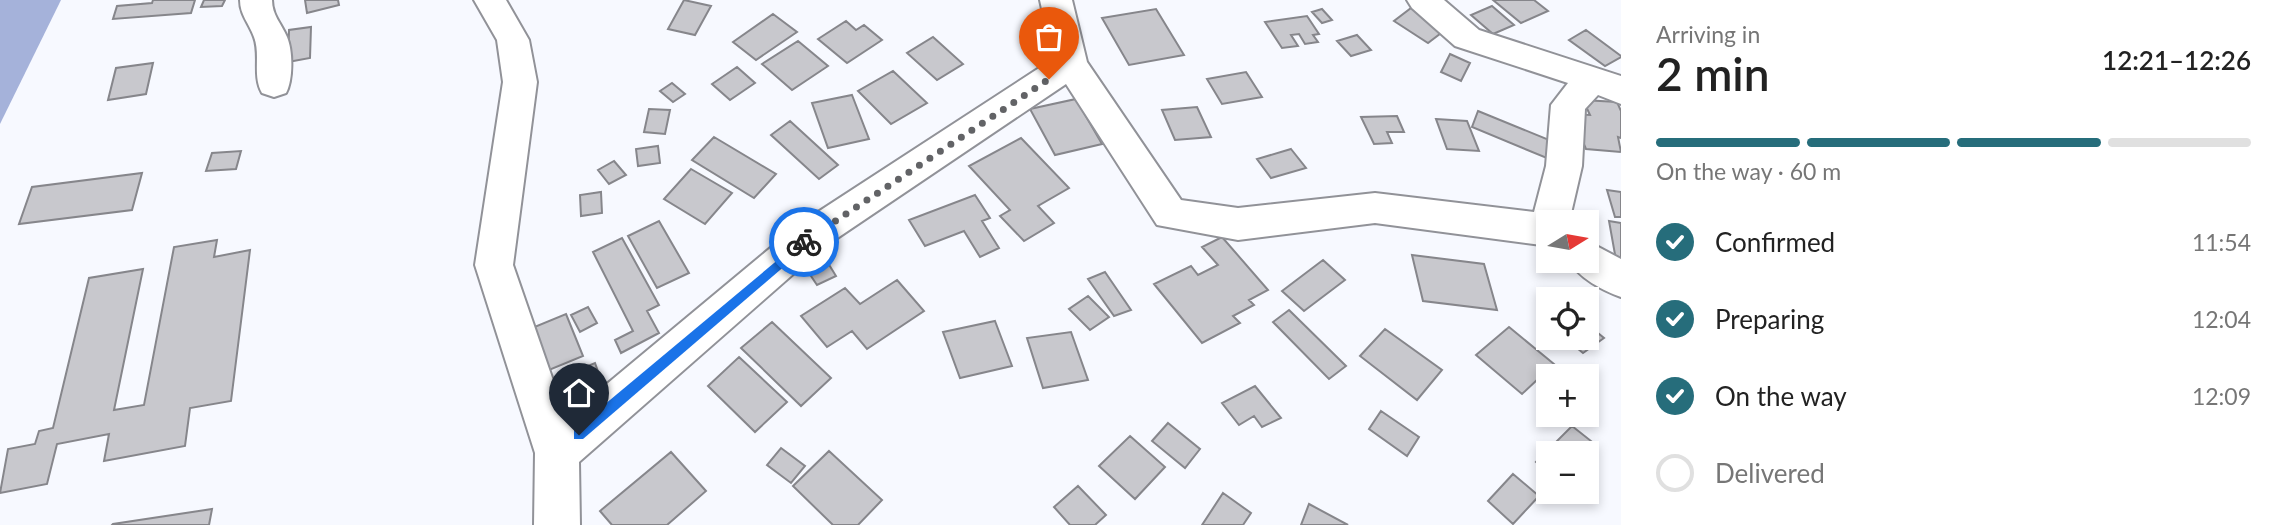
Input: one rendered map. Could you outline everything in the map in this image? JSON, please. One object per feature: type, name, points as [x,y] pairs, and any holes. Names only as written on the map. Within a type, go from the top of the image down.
[{"type":"street","points":[[256,0],[256,11],[272,39],[274,84]]},
{"type":"street","points":[[490,0],[513,40],[520,82],[494,265],[557,453],[557,525]]},
{"type":"street","points":[[1057,0],[1071,64],[1170,214],[1238,224],[1375,208],[1536,226]]},
{"type":"street","points":[[1423,0],[1467,38],[1607,84]]},
{"type":"street","points":[[557,453],[811,236],[1071,64]]},
{"type":"street","points":[[1553,210],[1564,166],[1568,105],[1607,84]]},
{"type":"street","points":[[1600,266],[1621,280]]},
{"type":"shaded area","points":[[0,0],[61,0],[0,124]]},
{"type":"building","points":[[153,0],[195,0],[191,13],[113,19],[117,6],[152,3]]},
{"type":"building","points":[[204,0],[225,0],[222,6],[201,7]]},
{"type":"building","points":[[305,0],[338,0],[339,5],[307,13]]},
{"type":"building","points":[[684,0],[711,6],[695,35],[668,29]]},
{"type":"building","points":[[1493,0],[1534,0],[1548,11],[1521,23]]},
{"type":"building","points":[[1492,6],[1514,25],[1493,34],[1471,15]]},
{"type":"building","points":[[1411,8],[1445,30],[1428,43],[1394,21]]},
{"type":"building","points":[[1156,9],[1184,55],[1129,65],[1102,18]]},
{"type":"building","points":[[1322,9],[1332,20],[1322,23],[1312,12]]},
{"type":"building","points":[[773,14],[797,32],[756,60],[733,42]]},
{"type":"building","points":[[1307,16],[1319,34],[1313,35],[1318,42],[1305,44],[1299,34],[1291,35],[1298,46],[1282,48],[1265,22]]},
{"type":"building","points":[[846,21],[856,30],[864,25],[882,40],[847,63],[818,39]]},
{"type":"building","points":[[311,27],[310,58],[288,62],[289,30]]},
{"type":"building","points":[[1586,30],[1621,57],[1605,66],[1569,40]]},
{"type":"building","points":[[1357,35],[1371,50],[1351,56],[1337,41]]},
{"type":"building","points":[[933,37],[963,64],[937,80],[907,53]]},
{"type":"building","points":[[798,41],[828,66],[792,90],[762,64]]},
{"type":"building","points":[[1450,54],[1470,63],[1461,81],[1441,72]]},
{"type":"building","points":[[153,63],[146,94],[108,100],[116,68]]},
{"type":"building","points":[[737,67],[755,83],[730,100],[712,84]]},
{"type":"building","points":[[893,71],[927,103],[891,124],[858,91]]},
{"type":"building","points":[[1246,72],[1262,97],[1222,104],[1207,79]]},
{"type":"building","points":[[672,83],[685,94],[673,102],[660,91]]},
{"type":"building","points":[[852,95],[869,139],[828,148],[812,103]]},
{"type":"building","points":[[1076,99],[1102,144],[1055,155],[1030,109]]},
{"type":"building","points":[[1583,100],[1617,102],[1621,111],[1621,138],[1618,137],[1621,152],[1586,149],[1571,114],[1590,115]]},
{"type":"building","points":[[1197,107],[1211,137],[1175,140],[1162,110]]},
{"type":"building","points":[[649,109],[670,110],[665,134],[644,132]]},
{"type":"building","points":[[1478,111],[1559,144],[1554,161],[1472,127]]},
{"type":"building","points":[[1397,116],[1404,132],[1387,132],[1392,143],[1374,144],[1361,117]]},
{"type":"building","points":[[1436,119],[1467,121],[1479,151],[1447,149]]},
{"type":"building","points":[[790,121],[838,165],[819,179],[771,135]]},
{"type":"building","points":[[714,137],[776,174],[754,198],[692,160]]},
{"type":"building","points":[[1021,138],[1069,188],[1038,206],[1054,223],[1024,241],[1000,216],[1010,210],[969,166]]},
{"type":"building","points":[[658,146],[660,163],[638,166],[636,149]]},
{"type":"building","points":[[1291,149],[1306,168],[1271,178],[1257,159]]},
{"type":"building","points":[[241,151],[236,169],[206,171],[212,153]]},
{"type":"building","points":[[614,161],[626,175],[609,184],[598,170]]},
{"type":"building","points":[[691,169],[732,193],[705,224],[664,199]]},
{"type":"building","points":[[142,173],[132,210],[19,224],[32,187]]},
{"type":"building","points":[[1607,190],[1621,192],[1621,217],[1615,217]]},
{"type":"building","points":[[601,192],[602,213],[581,216],[580,195]]},
{"type":"building","points":[[975,195],[990,218],[982,221],[999,248],[980,257],[964,231],[925,246],[909,220]]},
{"type":"building","points":[[659,221],[689,273],[657,288],[628,236]]},
{"type":"building","points":[[1609,221],[1621,223],[1621,261],[1616,260]]},
{"type":"building","points":[[1222,237],[1268,290],[1249,300],[1254,305],[1233,316],[1240,323],[1202,343],[1154,284],[1191,266],[1198,275],[1218,265],[1202,247]]},
{"type":"building","points":[[622,238],[659,305],[647,311],[659,333],[621,353],[615,340],[633,331],[593,252]]},
{"type":"building","points":[[217,240],[214,257],[250,250],[231,401],[190,408],[185,446],[104,461],[109,434],[57,444],[47,484],[0,493],[8,449],[35,444],[39,431],[53,428],[89,278],[143,269],[114,410],[144,405],[174,247]]},
{"type":"building","points":[[1412,255],[1484,264],[1497,310],[1423,301]]},
{"type":"building","points":[[1323,260],[1345,280],[1304,311],[1282,291]]},
{"type":"building","points":[[828,263],[836,276],[817,285],[809,273]]},
{"type":"building","points":[[1105,272],[1131,310],[1114,316],[1088,279]]},
{"type":"building","points":[[897,280],[924,311],[867,349],[852,331],[827,347],[801,316],[845,288],[860,304]]},
{"type":"building","points":[[1088,296],[1109,317],[1090,330],[1069,309]]},
{"type":"building","points":[[588,307],[597,323],[580,332],[571,315]]},
{"type":"building","points":[[1289,310],[1346,366],[1329,379],[1273,322]]},
{"type":"building","points":[[566,314],[583,356],[549,370],[532,328]]},
{"type":"building","points":[[995,321],[1012,366],[960,378],[943,332]]},
{"type":"building","points":[[772,322],[831,378],[801,406],[741,348]]},
{"type":"building","points":[[1509,327],[1554,364],[1536,364],[1536,381],[1522,394],[1476,355]]},
{"type":"building","points":[[1385,329],[1442,370],[1417,400],[1360,356]]},
{"type":"building","points":[[1071,332],[1088,380],[1043,388],[1027,338]]},
{"type":"building","points":[[739,357],[787,402],[755,432],[708,386]]},
{"type":"building","points":[[595,363],[601,380],[553,399],[548,382]]},
{"type":"building","points":[[1255,386],[1281,418],[1262,427],[1254,416],[1239,425],[1222,403]]},
{"type":"building","points":[[1381,411],[1419,437],[1407,456],[1369,429]]},
{"type":"building","points":[[1168,423],[1200,449],[1185,468],[1152,441]]},
{"type":"building","points":[[1573,427],[1591,441],[1557,441]]},
{"type":"building","points":[[1130,436],[1165,467],[1135,499],[1099,466]]},
{"type":"building","points":[[781,448],[805,466],[791,483],[767,465]]},
{"type":"building","points":[[829,451],[882,500],[858,525],[833,525],[793,486]]},
{"type":"building","points":[[671,452],[706,491],[667,525],[612,525],[600,511]]},
{"type":"building","points":[[1513,474],[1536,493],[1536,499],[1513,524],[1488,501]]},
{"type":"building","points":[[1078,486],[1106,515],[1095,525],[1070,525],[1054,507]]},
{"type":"building","points":[[1223,493],[1251,513],[1243,525],[1202,525]]},
{"type":"building","points":[[1309,504],[1348,525],[1301,525]]},
{"type":"building","points":[[212,509],[209,525],[112,525],[113,524]]},
{"type":"way so far","points":[[804,242],[1049,79]]},
{"type":"route","points":[[579,435],[804,242]]}]
